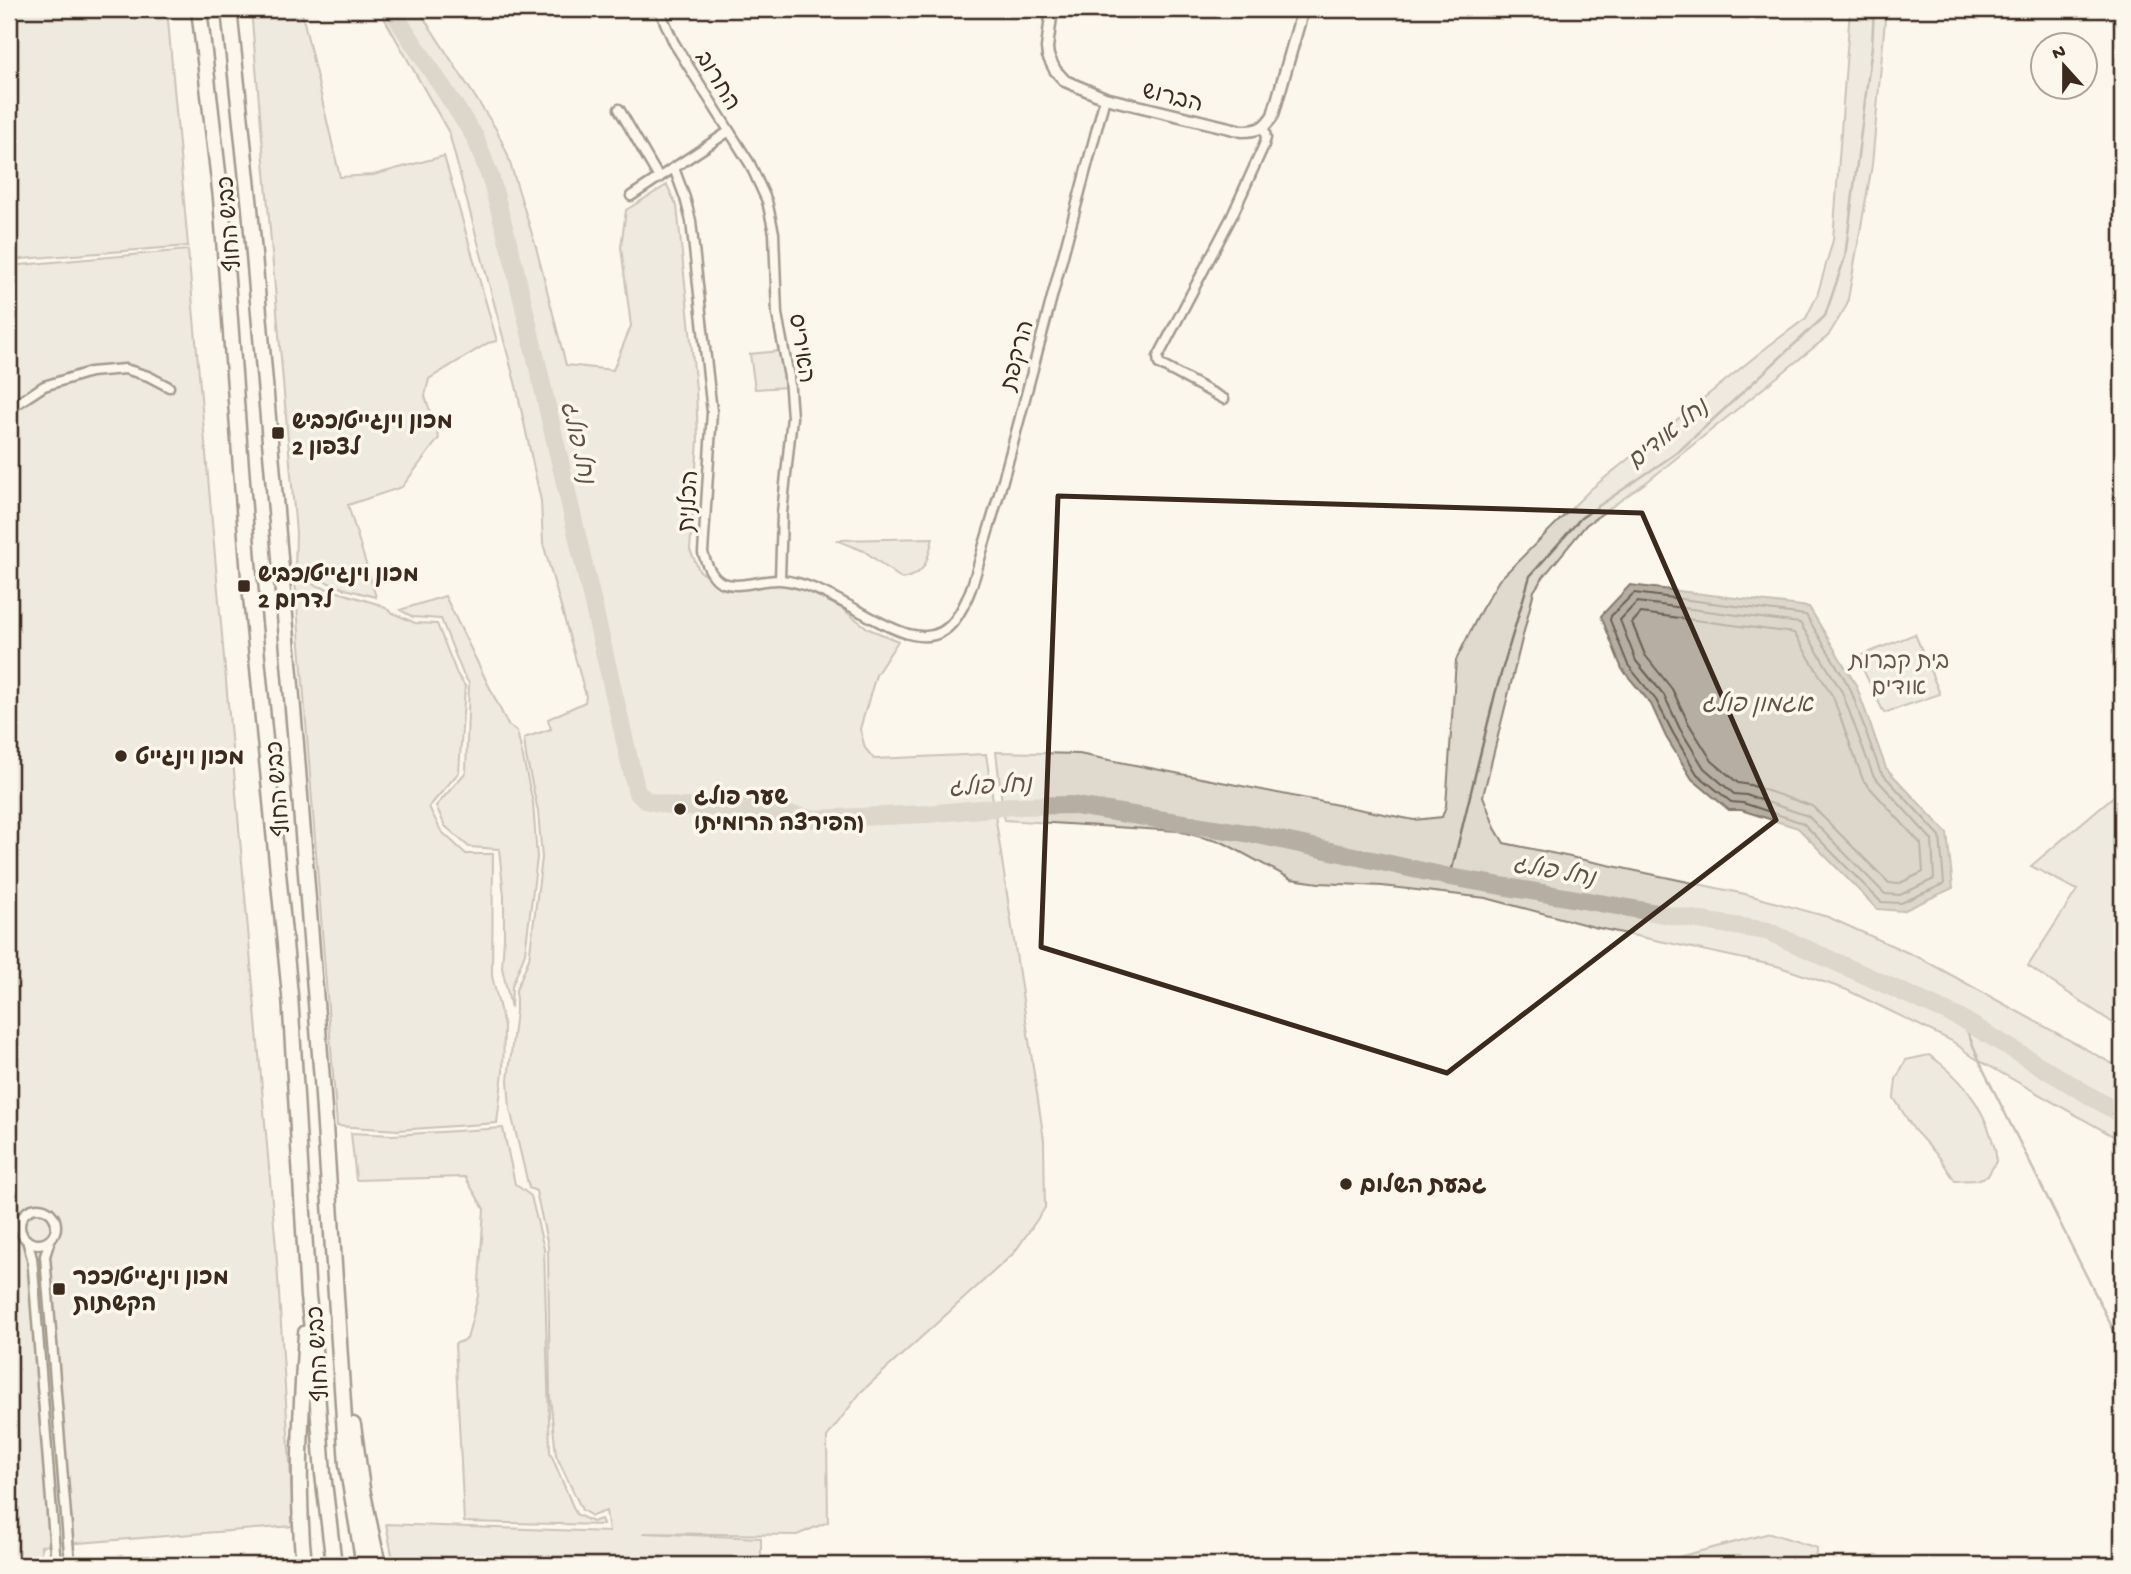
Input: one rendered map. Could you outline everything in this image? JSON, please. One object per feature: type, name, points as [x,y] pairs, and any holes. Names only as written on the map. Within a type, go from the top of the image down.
[{"type":"highway","name":"כביש החוף","points":[[199,9],[220,198],[249,576],[290,995],[308,1297],[323,1475],[334,1565]]},
{"type":"highway","name":"כביש החוף","points":[[229,9],[277,501],[323,1080],[347,1465],[364,1565]]},
{"type":"highway","points":[[304,1565],[301,1533],[301,1422],[308,1297]]},
{"type":"highway","points":[[339,1337],[362,1489],[379,1565]]},
{"type":"street","name":"החרוב","points":[[659,9],[674,43],[728,132]]},
{"type":"street","name":"הברוש","points":[[1052,9],[1048,55],[1059,75],[1075,87],[1105,98],[1232,130],[1249,131],[1264,127]]},
{"type":"street","points":[[1224,399],[1159,364],[1158,357],[1232,216],[1264,145],[1264,127],[1276,106],[1303,9]]},
{"type":"street","name":"הרקפת","points":[[956,619],[970,589],[999,497],[1105,98]]},
{"type":"street","points":[[619,109],[660,177]]},
{"type":"street","points":[[631,196],[728,132]]},
{"type":"street","name":"האיריס","points":[[728,132],[758,178],[767,201],[774,233],[777,314],[789,377],[792,417],[780,580]]},
{"type":"street","name":"הכלנית","points":[[674,168],[691,221],[712,412],[703,553],[710,570],[722,583],[741,585],[780,580],[815,589],[884,626],[914,636],[941,632],[956,619]]},
{"type":"street","points":[[9,409],[44,386],[90,372],[125,369],[148,376],[169,387]]},
{"type":"street","points":[[56,1565],[32,1258],[27,1240],[21,1233],[21,1221],[28,1212],[39,1209],[45,1210],[54,1218],[56,1229],[45,1256],[69,1565]]},
{"type":"street","points":[[27,1240],[40,1244],[50,1240]]},
{"type":"highlighted area","points":[[1058,496],[1642,513],[1776,820],[1447,1073],[1041,947]]},
{"type":"green space","points":[[9,9],[167,9],[188,246],[9,260]]},
{"type":"green space","points":[[251,9],[301,9],[340,177],[373,175],[444,156],[497,341],[488,343],[429,379],[425,396],[439,438],[402,487],[348,505],[376,597],[345,589],[295,570],[296,533]]},
{"type":"green space","points":[[379,9],[418,9],[496,129],[507,153],[536,247],[566,365],[613,370],[631,326],[621,247],[626,210],[667,185],[677,206],[696,389],[698,440],[690,550],[699,570],[714,582],[777,583],[808,591],[841,608],[869,629],[898,641],[876,675],[860,729],[865,748],[874,759],[986,754],[1044,1140],[1045,1208],[1014,1253],[861,1392],[827,1437],[828,1522],[797,1535],[643,1533],[761,1538],[761,1565],[394,1565],[386,1524],[609,1532],[606,1511],[592,1516],[582,1510],[556,1455],[550,1397],[548,1246],[536,1191],[529,1188],[510,1109],[508,1080],[516,990],[529,959],[542,858],[538,811],[524,738],[551,729],[548,719],[585,702],[586,696],[543,543],[541,501],[516,386],[449,133]]},
{"type":"green space","points":[[1850,9],[1886,9],[1872,165],[1847,305],[1828,336],[1648,481],[1586,525],[1544,576],[1534,591],[1483,796],[1504,843],[1745,894],[1828,917],[1922,959],[2122,1069],[2122,1141],[1973,1057],[1952,1041],[1847,990],[1777,966],[1594,927],[1486,898],[1291,879],[1224,843],[1178,831],[1004,820],[996,752],[1079,754],[1414,820],[1442,817],[1446,806],[1456,660],[1499,580],[1591,489],[1806,318],[1817,296],[1833,240]]},
{"type":"green space","name":"מכון וינגייט","points":[[188,250],[276,1247],[294,1526],[41,1546],[42,1565],[9,1565],[9,266]]},
{"type":"green space","points":[[780,351],[787,387],[755,389],[750,354]]},
{"type":"green space","points":[[933,538],[925,565],[917,574],[902,579],[864,551],[836,540]]},
{"type":"green space","points":[[295,579],[381,605],[415,623],[437,624],[457,674],[465,686],[459,772],[429,807],[441,831],[466,854],[493,854],[492,976],[504,1026],[503,1072],[497,1123],[398,1130],[337,1126]]},
{"type":"green space","points":[[445,596],[508,725],[517,731],[533,803],[537,858],[525,953],[512,986],[511,1008],[502,968],[504,896],[499,849],[469,847],[445,826],[436,806],[466,772],[469,683],[441,619],[413,617],[400,610]]},
{"type":"green space","name":"בית קברות אודים","points":[[1915,634],[1940,694],[1884,713],[1857,657]]},
{"type":"green space","points":[[2122,789],[2122,1029],[2028,966],[2077,890],[2031,866]]},
{"type":"green space","points":[[1929,1055],[1968,1091],[1988,1126],[1996,1155],[1988,1176],[1977,1180],[1955,1181],[1940,1158],[1914,1130],[1894,1098],[1896,1079],[1906,1060]]},
{"type":"green space","points":[[503,1128],[515,1184],[531,1196],[544,1249],[550,1452],[576,1514],[592,1522],[601,1519],[603,1525],[464,1522],[455,1344],[467,1339],[478,1296],[484,1209],[465,1177],[356,1180],[351,1133],[393,1135]]},
{"type":"green space","points":[[1770,1533],[1817,1548],[1813,1565],[1647,1565]]},
{"type":"water","name":"אגמון פולג","points":[[1630,585],[1809,607],[1856,685],[1886,768],[1947,833],[1953,888],[1903,911],[1877,909],[1798,828],[1741,810],[1729,810],[1692,779],[1666,737],[1651,704],[1622,669],[1601,616]]},
{"type":"waterway","name":"נחל פולג","points":[[391,9],[475,137],[491,179],[513,260],[637,793],[648,801],[678,807],[754,808],[814,819],[926,814],[1013,806],[1070,805],[1258,835],[1450,877],[1767,931],[1962,1019],[2122,1115]]},
{"type":"waterway","name":"נחל אודים","points":[[1450,877],[1495,694],[1530,576],[1581,518],[1678,452],[1825,316],[1845,257],[1872,46],[1874,9]]},
{"type":"waterway","points":[[1962,1019],[1983,1069],[2122,1347]]},
{"type":"place","name":"מכון וינגייט/כביש 2 לצפון","points":[[278,433]]},
{"type":"place","name":"מכון וינגייט/כביש 2 לדרום","points":[[244,586]]},
{"type":"place","name":"מכון וינגייט","points":[[121,756]]},
{"type":"place","name":"שער פולג (הפירצה הרומית)","points":[[680,809]]},
{"type":"place","name":"גבעת השלום","points":[[1346,1184]]},
{"type":"place","name":"מכון וינגייט/ככר הקשתות","points":[[59,1289]]}]
